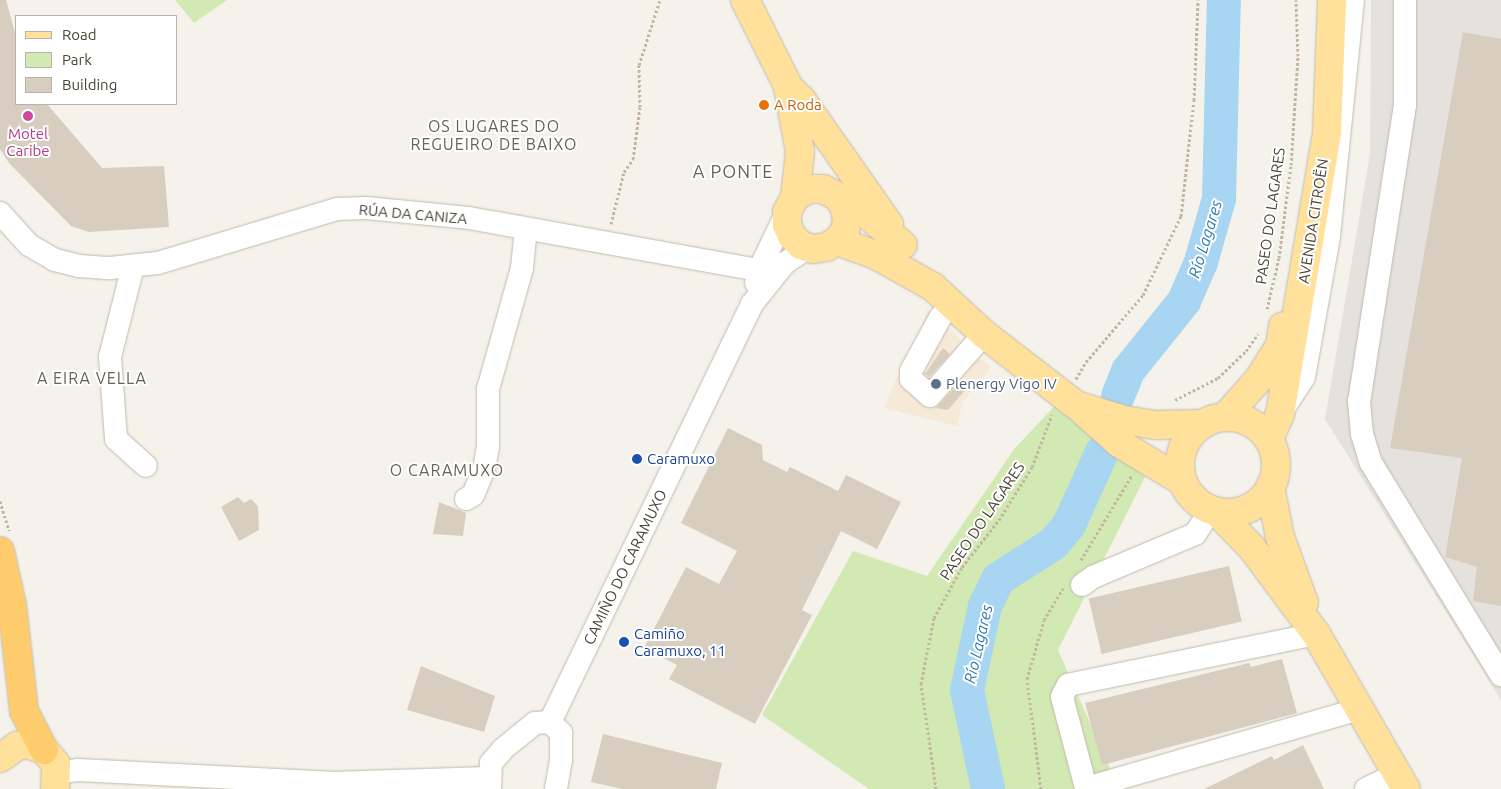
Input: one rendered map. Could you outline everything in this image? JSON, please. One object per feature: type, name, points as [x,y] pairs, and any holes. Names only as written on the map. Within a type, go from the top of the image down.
[{"type":"highway","points":[[0,551],[12,605],[24,711],[52,770]]},
{"type":"main road","points":[[745,0],[788,87],[834,173],[837,196],[844,206],[847,218],[845,230],[825,245]]},
{"type":"main road","points":[[1182,481],[1180,465],[1182,449],[1190,435],[1214,420],[1259,379],[1280,344],[1298,239],[1313,56],[1314,0]]},
{"type":"main road","name":"AVENIDA CITROËN","points":[[1269,439],[1280,414],[1326,132],[1332,0]]},
{"type":"main road","points":[[788,87],[800,152],[787,225],[792,236],[801,245],[825,245],[876,255],[942,295]]},
{"type":"main road","points":[[788,87],[807,107],[903,245],[942,295],[1065,409],[1121,432],[1182,481],[1199,504],[1214,511],[1252,548],[1316,634],[1402,782]]},
{"type":"main road","points":[[791,205],[808,189],[823,189],[870,217],[903,245]]},
{"type":"main road","points":[[1121,432],[1156,425],[1214,420],[1243,419],[1257,427],[1269,439],[1275,454],[1276,471],[1270,487],[1248,508],[1214,511]]},
{"type":"main road","points":[[1270,487],[1280,537],[1316,634]]},
{"type":"main road","points":[[0,758],[17,746],[27,744],[52,770]]},
{"type":"street","points":[[1280,414],[1304,377],[1329,236],[1353,0]]},
{"type":"street","points":[[1405,0],[1405,105],[1359,401],[1362,434],[1371,464],[1501,674]]},
{"type":"street","name":"CAMIÑO DO CARAMUXO","points":[[752,304],[759,270],[791,205]]},
{"type":"street","name":"RÚA DA CANIZA","points":[[0,213],[29,246],[55,260],[79,266],[133,266],[158,263],[337,209],[409,210],[607,241],[759,270]]},
{"type":"street","points":[[466,499],[474,495],[484,469],[488,446],[486,408],[488,389],[522,268],[526,228]]},
{"type":"street","name":"CAMIÑO DO CARAMUXO","points":[[550,722],[752,304],[785,263],[803,251],[825,245]]},
{"type":"street","points":[[133,266],[110,357],[116,439],[146,466]]},
{"type":"street","points":[[942,295],[940,318],[911,371],[911,379],[930,396],[984,334]]},
{"type":"street","points":[[1076,582],[1093,577],[1195,534],[1214,511]]},
{"type":"street","points":[[1316,634],[1068,685],[1062,697],[1086,788],[1105,786],[1359,709]]},
{"type":"street","points":[[52,770],[331,783],[489,783],[491,763],[503,749],[535,723],[550,722],[561,733],[562,760],[556,789]]},
{"type":"street","points":[[1366,789],[1402,782]]},
{"type":"path","points":[[607,241],[624,172],[633,159],[640,107],[639,65],[660,0]]},
{"type":"path","points":[[1076,378],[1086,362],[1143,295],[1181,216],[1194,100],[1198,0]]},
{"type":"path","name":"PASEO DO LAGARES","points":[[1266,315],[1279,258],[1291,165],[1298,56],[1296,0]]},
{"type":"path","points":[[1172,402],[1218,378],[1246,351],[1259,331]]},
{"type":"path","name":"PASEO DO LAGARES","points":[[936,789],[921,684],[934,618],[962,567],[999,520],[1065,409]]},
{"type":"path","points":[[1078,563],[1135,469]]},
{"type":"path","points":[[1041,789],[1027,678],[1044,620],[1076,582]]},
{"type":"shaded area","points":[[1371,0],[1501,0],[1501,700],[1325,419],[1370,154]]},
{"type":"shaded area","name":"Plenergy Vigo IV","points":[[927,309],[991,367],[963,401],[957,426],[884,408],[905,358],[920,332]]},
{"type":"green space","points":[[175,0],[227,0],[194,23]]},
{"type":"green space","points":[[1063,397],[1145,477],[1058,650],[1119,789],[869,789],[762,715],[853,551],[927,576],[1015,448]]},
{"type":"building","name":"Motel Caribe","points":[[0,0],[6,0],[15,32],[15,105],[48,105],[102,168],[164,166],[169,227],[89,232],[71,226],[9,163],[0,149]]},
{"type":"building","points":[[1463,32],[1501,39],[1501,606],[1473,601],[1477,567],[1445,557],[1462,458],[1390,448]]},
{"type":"building","points":[[943,348],[950,354],[929,377],[925,374]]},
{"type":"building","points":[[959,383],[966,389],[948,410],[936,408]]},
{"type":"building","points":[[728,428],[762,445],[763,460],[787,472],[790,467],[838,491],[846,475],[901,502],[877,549],[841,531],[802,610],[812,615],[755,724],[669,679],[677,665],[644,648],[686,567],[719,584],[737,551],[681,523]]},
{"type":"building","points":[[238,497],[244,503],[251,499],[258,506],[259,530],[239,541],[221,507]]},
{"type":"building","points":[[439,502],[466,513],[463,536],[433,534]]},
{"type":"building","points":[[1229,566],[1242,622],[1102,654],[1089,598]]},
{"type":"building","points":[[1282,659],[1297,713],[1102,765],[1085,703],[1249,663],[1251,667]]},
{"type":"building","points":[[421,666],[495,696],[484,732],[407,710]]},
{"type":"building","points":[[603,734],[722,763],[716,789],[622,789],[591,782]]},
{"type":"building","points":[[1303,745],[1324,789],[1204,789],[1272,756],[1274,760]]},
{"type":"waterway","name":"Río Lagares","points":[[1118,396],[1128,371],[1184,301],[1201,262],[1219,199],[1224,0]]},
{"type":"waterway","name":"Río Lagares","points":[[988,789],[967,690],[985,606],[998,579],[1053,544],[1069,525],[1102,452]]},
{"type":"place","name":"A Roda","points":[[764,105]]},
{"type":"place","name":"Motel Caribe","points":[[28,116]]},
{"type":"place","name":"Plenergy Vigo IV","points":[[936,384]]},
{"type":"place","name":"Caramuxo","points":[[637,459]]},
{"type":"place","name":"Camiño Caramuxo, 11","points":[[624,642]]},
{"type":"district","name":"OS LUGARES DO REGUEIRO DE BAIXO","points":[[494,135]]},
{"type":"district","name":"A PONTE","points":[[733,171]]},
{"type":"district","name":"A EIRA VELLA","points":[[92,378]]},
{"type":"district","name":"O CARAMUXO","points":[[447,470]]}]
